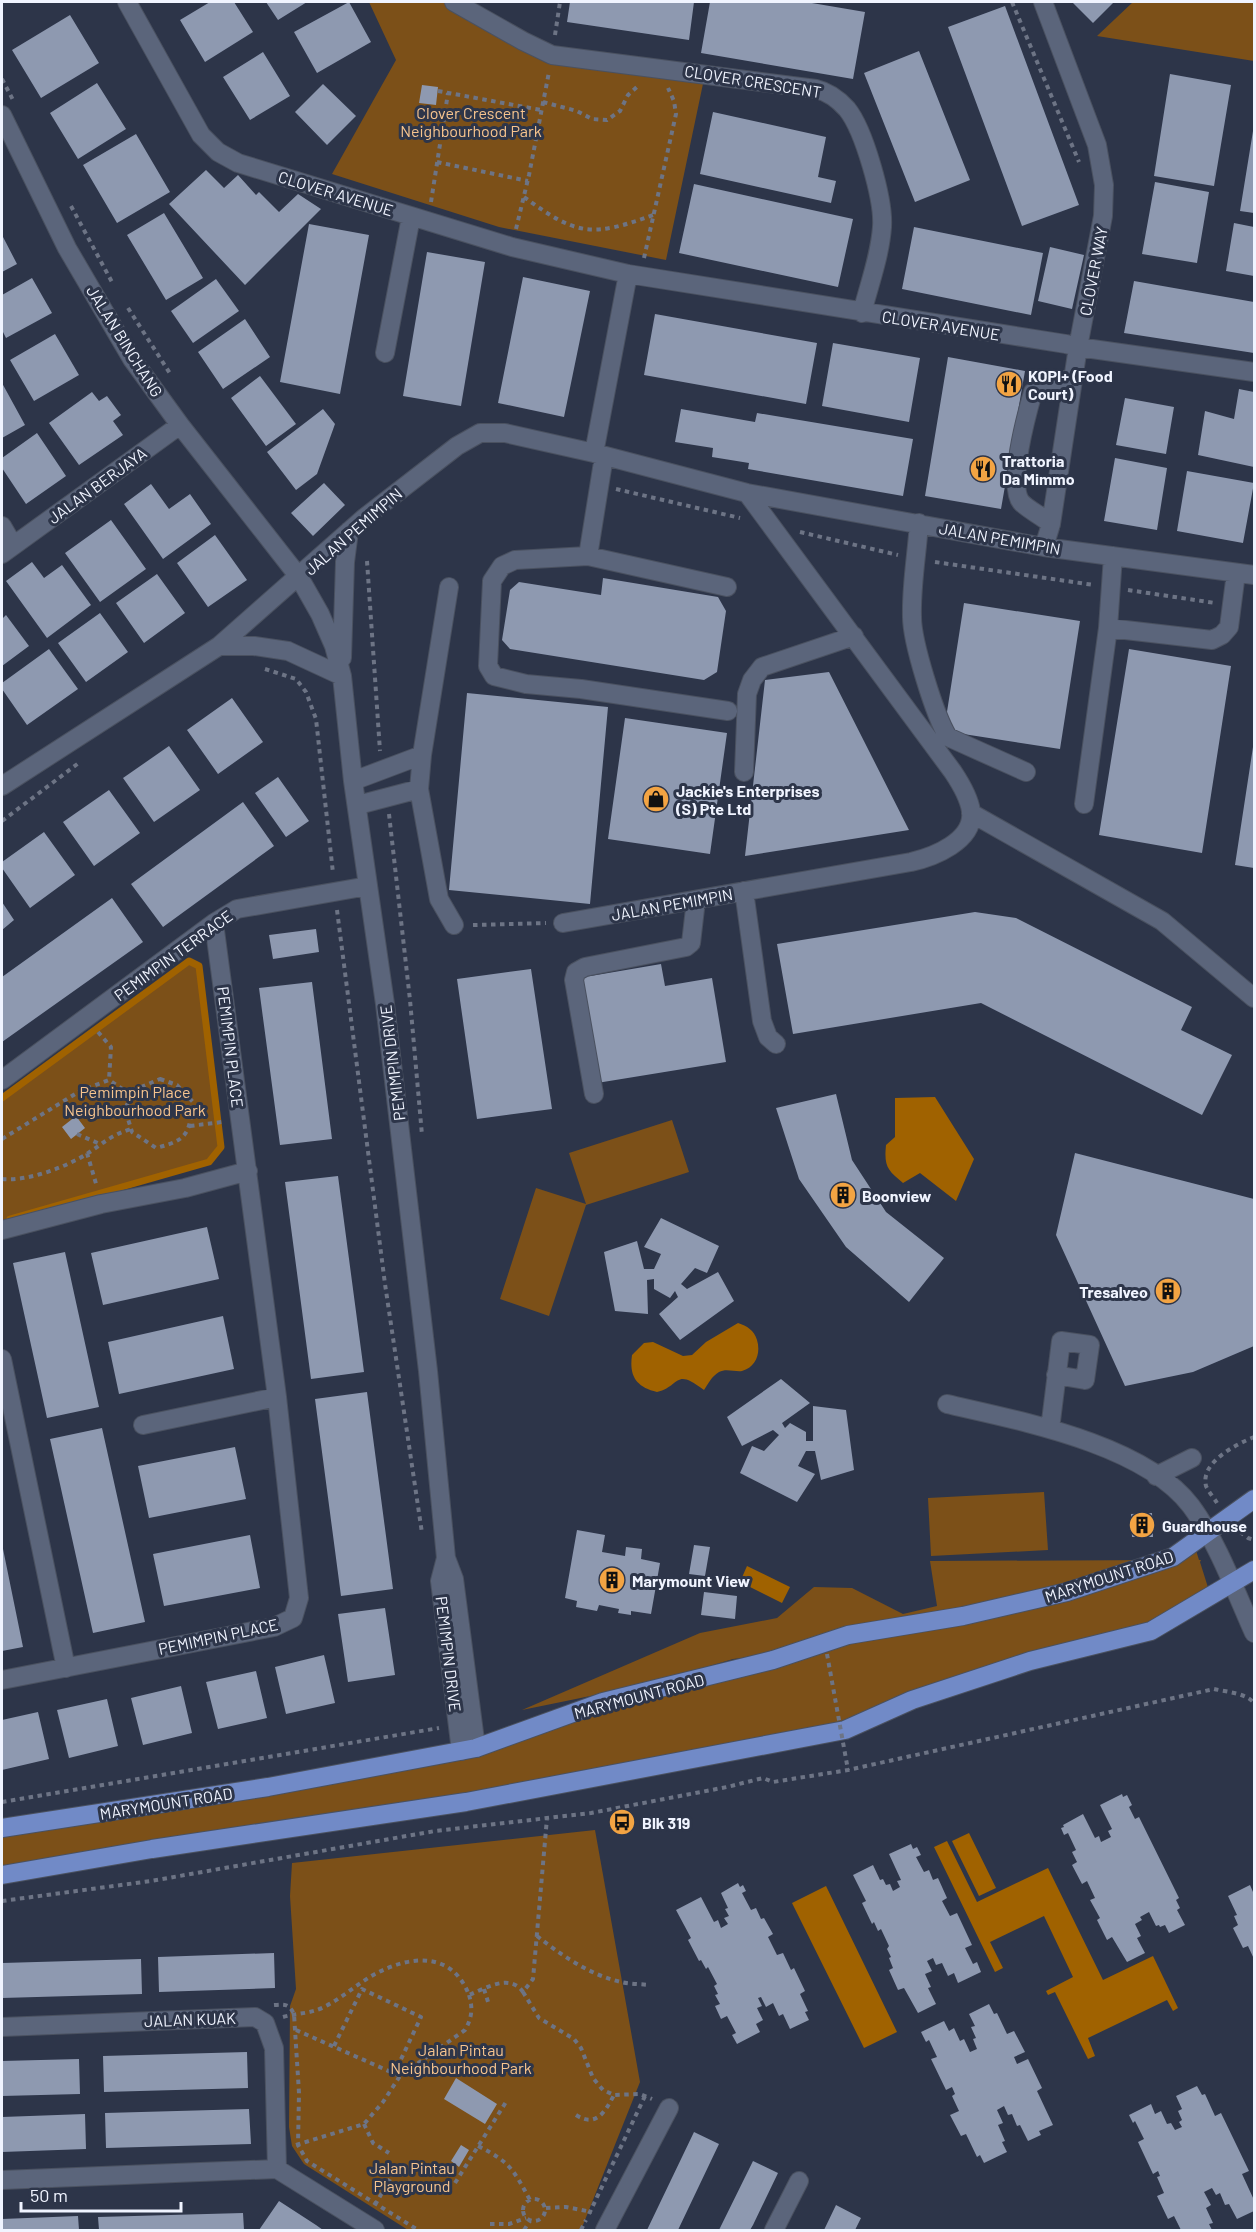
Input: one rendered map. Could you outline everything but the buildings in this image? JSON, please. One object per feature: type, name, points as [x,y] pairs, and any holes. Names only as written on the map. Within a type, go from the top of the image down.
[{"type":"main road","name":"MARYMOUNT ROAD","points":[[2,1828],[268,1787],[469,1750],[603,1702],[773,1660],[848,1635],[963,1616],[1067,1592],[1173,1557],[1254,1499]]},
{"type":"main road","points":[[2,1875],[152,1849],[466,1802],[845,1730],[912,1700],[1030,1661],[1151,1631],[1254,1570]]},
{"type":"street","name":"CLOVER AVENUE","points":[[127,2],[194,125],[218,152],[238,163],[512,247],[634,275],[1078,347],[1254,372]]},
{"type":"street","name":"CLOVER CRESCENT","points":[[454,2],[552,55],[664,68],[816,89],[830,93],[846,108],[856,124],[882,207],[881,239],[862,312]]},
{"type":"street","name":"CLOVER WAY","points":[[1043,2],[1097,145],[1104,184],[1103,216],[1078,347],[1051,524],[1044,547]]},
{"type":"street","name":"JALAN BINCHANG","points":[[9,111],[67,248],[132,359],[180,425],[299,577]]},
{"type":"street","points":[[385,353],[420,219]]},
{"type":"street","points":[[588,556],[599,454],[634,275]]},
{"type":"street","points":[[1051,524],[1020,501],[1016,493],[1018,468],[1033,392],[1044,385],[1074,378]]},
{"type":"street","name":"JALAN BERJAYA","points":[[2,526],[7,549],[180,425]]},
{"type":"street","name":"JALAN PEMIMPIN","points":[[2,786],[219,646],[349,531],[457,446],[480,433],[505,433],[599,454],[747,493],[1044,547],[1254,575]]},
{"type":"street","points":[[747,493],[953,772],[965,792],[971,813],[1162,921],[1254,998]]},
{"type":"street","points":[[919,523],[912,618],[919,653],[941,726],[948,737],[1026,772]]},
{"type":"street","points":[[219,646],[254,646],[288,651],[342,676],[345,562],[349,531]]},
{"type":"street","points":[[727,587],[588,556],[515,560],[502,566],[492,581],[488,666],[494,676],[526,684],[581,689],[728,711]]},
{"type":"street","points":[[1084,804],[1108,628],[1113,556]]},
{"type":"street","points":[[1108,628],[1212,640],[1222,635],[1229,627],[1236,573]]},
{"type":"street","name":"PEMIMPIN DRIVE","points":[[299,577],[320,614],[334,646],[342,676],[353,781],[385,1004],[426,1350],[446,1558],[458,1725],[469,1750]]},
{"type":"street","points":[[449,587],[422,754],[419,789],[439,898],[454,926]]},
{"type":"street","points":[[744,772],[747,694],[752,680],[762,667],[854,636]]},
{"type":"street","points":[[353,781],[422,754]]},
{"type":"street","points":[[358,805],[419,789]]},
{"type":"street","name":"JALAN PEMIMPIN","points":[[563,923],[927,858],[947,849],[957,840],[967,829],[971,813]]},
{"type":"street","name":"PEMIMPIN TERRACE","points":[[2,1080],[237,909],[369,886]]},
{"type":"street","points":[[744,891],[762,1021],[768,1037],[776,1044]]},
{"type":"street","points":[[594,1094],[574,980],[576,972],[585,967],[686,947],[691,943],[696,900]]},
{"type":"street","name":"PEMIMPIN PLACE","points":[[2,1680],[274,1627],[293,1618],[299,1598],[277,1397],[214,924]]},
{"type":"street","points":[[2,1230],[101,1204],[185,1188],[248,1171]]},
{"type":"street","points":[[1050,1429],[1056,1375],[1061,1341],[1090,1345],[1085,1380],[1056,1375]]},
{"type":"street","points":[[2,1359],[66,1668]]},
{"type":"street","points":[[143,1425],[277,1397]]},
{"type":"street","points":[[947,1404],[1050,1429],[1084,1440],[1132,1461],[1170,1483],[1191,1506],[1208,1534],[1254,1633]]},
{"type":"street","points":[[1156,1476],[1192,1458]]},
{"type":"street","name":"PEMIMPIN DRIVE","points":[[447,1580],[469,1750]]},
{"type":"street","name":"JALAN KUAK","points":[[2,2027],[236,2017],[255,2017],[265,2023]]},
{"type":"street","points":[[265,2023],[274,2048],[277,2169]]},
{"type":"street","points":[[607,2226],[669,2108]]},
{"type":"street","points":[[2,2180],[277,2169],[368,2226]]},
{"type":"street","points":[[774,2230],[799,2181]]},
{"type":"path","points":[[512,247],[528,181],[560,2]]},
{"type":"path","points":[[1012,2],[1081,169]]},
{"type":"path","points":[[634,275],[653,215],[676,114],[674,101],[666,84],[664,68]]},
{"type":"path","points":[[2,79],[9,111]]},
{"type":"path","points":[[543,102],[577,111],[592,119],[607,120],[620,111],[628,95],[636,87],[644,85]]},
{"type":"path","points":[[438,91],[541,110]]},
{"type":"path","points":[[420,219],[438,162],[448,93]]},
{"type":"path","points":[[438,162],[528,181]]},
{"type":"path","points":[[524,196],[550,216],[582,229],[620,228],[653,215]]},
{"type":"path","points":[[66,197],[117,290]]},
{"type":"path","points":[[122,300],[172,378]]},
{"type":"path","points":[[260,668],[296,679],[306,692],[316,720],[335,892],[385,1284],[423,1540]]},
{"type":"path","points":[[2,821],[84,759]]},
{"type":"path","points":[[454,926],[563,923]]},
{"type":"path","points":[[86,1018],[111,1047],[109,1080]]},
{"type":"path","points":[[109,1080],[131,1095]]},
{"type":"path","points":[[2,1140],[80,1091],[109,1080]]},
{"type":"path","points":[[160,1080],[177,1085],[193,1102],[190,1126],[177,1142],[156,1148],[132,1132],[125,1109],[134,1090],[160,1080]]},
{"type":"path","points":[[190,1126],[226,1122]]},
{"type":"path","points":[[2,1179],[12,1179],[63,1166],[87,1154],[116,1134],[131,1129]]},
{"type":"path","points":[[77,1134],[100,1144]]},
{"type":"path","points":[[87,1154],[98,1191]]},
{"type":"path","points":[[1254,1437],[1230,1448],[1208,1469],[1206,1485],[1231,1525],[1254,1540]]},
{"type":"path","points":[[827,1654],[848,1770]]},
{"type":"path","points":[[2,1901],[173,1878],[435,1831],[591,1813],[763,1778],[773,1782],[848,1770],[1214,1689],[1236,1694],[1254,1703]]},
{"type":"path","points":[[2,1802],[458,1725]]},
{"type":"path","points":[[523,1992],[533,1979],[547,1818]]},
{"type":"path","points":[[537,1936],[571,1960],[596,1973],[621,1982],[649,1984]]},
{"type":"path","points":[[265,2023],[322,2008],[376,1974],[400,1964],[431,1960],[442,1963],[456,1973],[468,1995],[472,2011],[465,2030],[400,2076],[383,2102],[364,2124],[298,2145],[276,2144]]},
{"type":"path","points":[[468,1995],[513,1982],[523,1992],[539,2018],[574,2039],[585,2056],[597,2084],[603,2090],[614,2095],[630,2093],[645,2096],[669,2108]]},
{"type":"path","points":[[334,2046],[362,1989],[421,2017],[394,2074]]},
{"type":"path","points":[[484,1989],[489,2005]]},
{"type":"path","points":[[273,2005],[285,2004],[294,2014],[299,2093],[298,2145],[308,2161],[418,2230]]},
{"type":"path","points":[[296,2030],[400,2076]]},
{"type":"path","points":[[576,2115],[585,2120],[595,2119],[606,2110],[614,2095]]},
{"type":"path","points":[[581,2230],[645,2096]]},
{"type":"path","points":[[455,2183],[506,2102]]},
{"type":"path","points":[[364,2124],[373,2143],[389,2153]]},
{"type":"path","points":[[478,2146],[512,2168],[530,2200]]},
{"type":"path","points":[[368,2226],[376,2204],[390,2179]]},
{"type":"path","points":[[524,2230],[528,2219],[523,2208],[530,2200],[538,2199],[546,2208]]},
{"type":"path","points":[[546,2208],[566,2207],[590,2212],[607,2226]]},
{"type":"path","points":[[490,2224],[509,2224],[528,2219],[535,2222],[542,2219],[546,2208]]},
{"type":"green space","name":"Clover Crescent Neighbourhood Park","points":[[369,2],[447,2],[546,57],[704,79],[666,260],[499,227],[332,174],[396,60]]},
{"type":"green space","points":[[1133,2],[1254,2],[1254,61],[1097,36]]},
{"type":"green space","name":"Pemimpin Place Neighbourhood Park","points":[[189,961],[199,966],[221,1147],[209,1162],[2,1221],[2,1098]]},
{"type":"green space","points":[[672,1120],[689,1172],[586,1205],[549,1316],[500,1299],[536,1188],[586,1204],[569,1153]]},
{"type":"green space","points":[[1044,1492],[1048,1550],[931,1556],[928,1498]]},
{"type":"green space","points":[[1194,1544],[1211,1597],[1151,1631],[845,1730],[2,1875],[2,1828],[476,1748],[799,1651],[733,1659],[649,1684],[522,1710],[700,1633],[777,1618],[814,1587],[852,1588],[903,1614],[937,1606],[930,1561],[1162,1560]]},
{"type":"green space","name":"Jalan Pintau Neighbourhood Park","points":[[595,1830],[640,2082],[581,2230],[408,2230],[304,2164],[292,2146],[289,2127],[290,2006],[296,1989],[290,1896],[292,1863]]},
{"type":"shaded area","points":[[935,1097],[974,1159],[956,1201],[920,1173],[903,1183],[893,1175],[886,1163],[886,1145],[895,1137],[895,1098]]},
{"type":"shaded area","points":[[738,1323],[752,1331],[758,1345],[756,1359],[747,1369],[719,1372],[704,1390],[682,1379],[657,1392],[639,1384],[633,1375],[632,1355],[644,1343],[653,1342],[683,1356],[692,1355],[706,1342]]},
{"type":"shaded area","points":[[747,1566],[790,1587],[782,1603],[740,1582]]},
{"type":"shaded area","points":[[969,1833],[996,1888],[979,1896],[952,1841]]},
{"type":"shaded area","points":[[947,1841],[977,1902],[1048,1868],[1103,1980],[1153,1956],[1178,2008],[1173,2011],[1167,2000],[1088,2038],[1095,2056],[1088,2059],[1055,1992],[1048,1995],[1046,1991],[1073,1977],[1044,1916],[990,1942],[1003,1968],[995,1972],[934,1847]]},
{"type":"shaded area","points":[[826,1886],[897,2032],[864,2048],[792,1903]]},
{"type":"waterway","points":[[2,1098],[189,961],[199,966],[221,1147],[209,1162],[10,1219]]},
{"type":"place","name":"KOPI+ (Food Court)","points":[[1009,384]]},
{"type":"place","name":"Trattoria Da Mimmo","points":[[983,469]]},
{"type":"place","name":"Jackie's Enterprises (S) Pte Ltd","points":[[656,799]]},
{"type":"place","name":"Boonview","points":[[843,1195]]},
{"type":"place","name":"Tresalveo","points":[[1168,1291]]},
{"type":"place","name":"Guardhouse","points":[[1142,1525]]},
{"type":"place","name":"Marymount View","points":[[612,1580]]},
{"type":"place","name":"Blk 319","points":[[622,1822]]},
{"type":"park label","name":"Jalan Pintau Playground","points":[[412,2176]]}]
